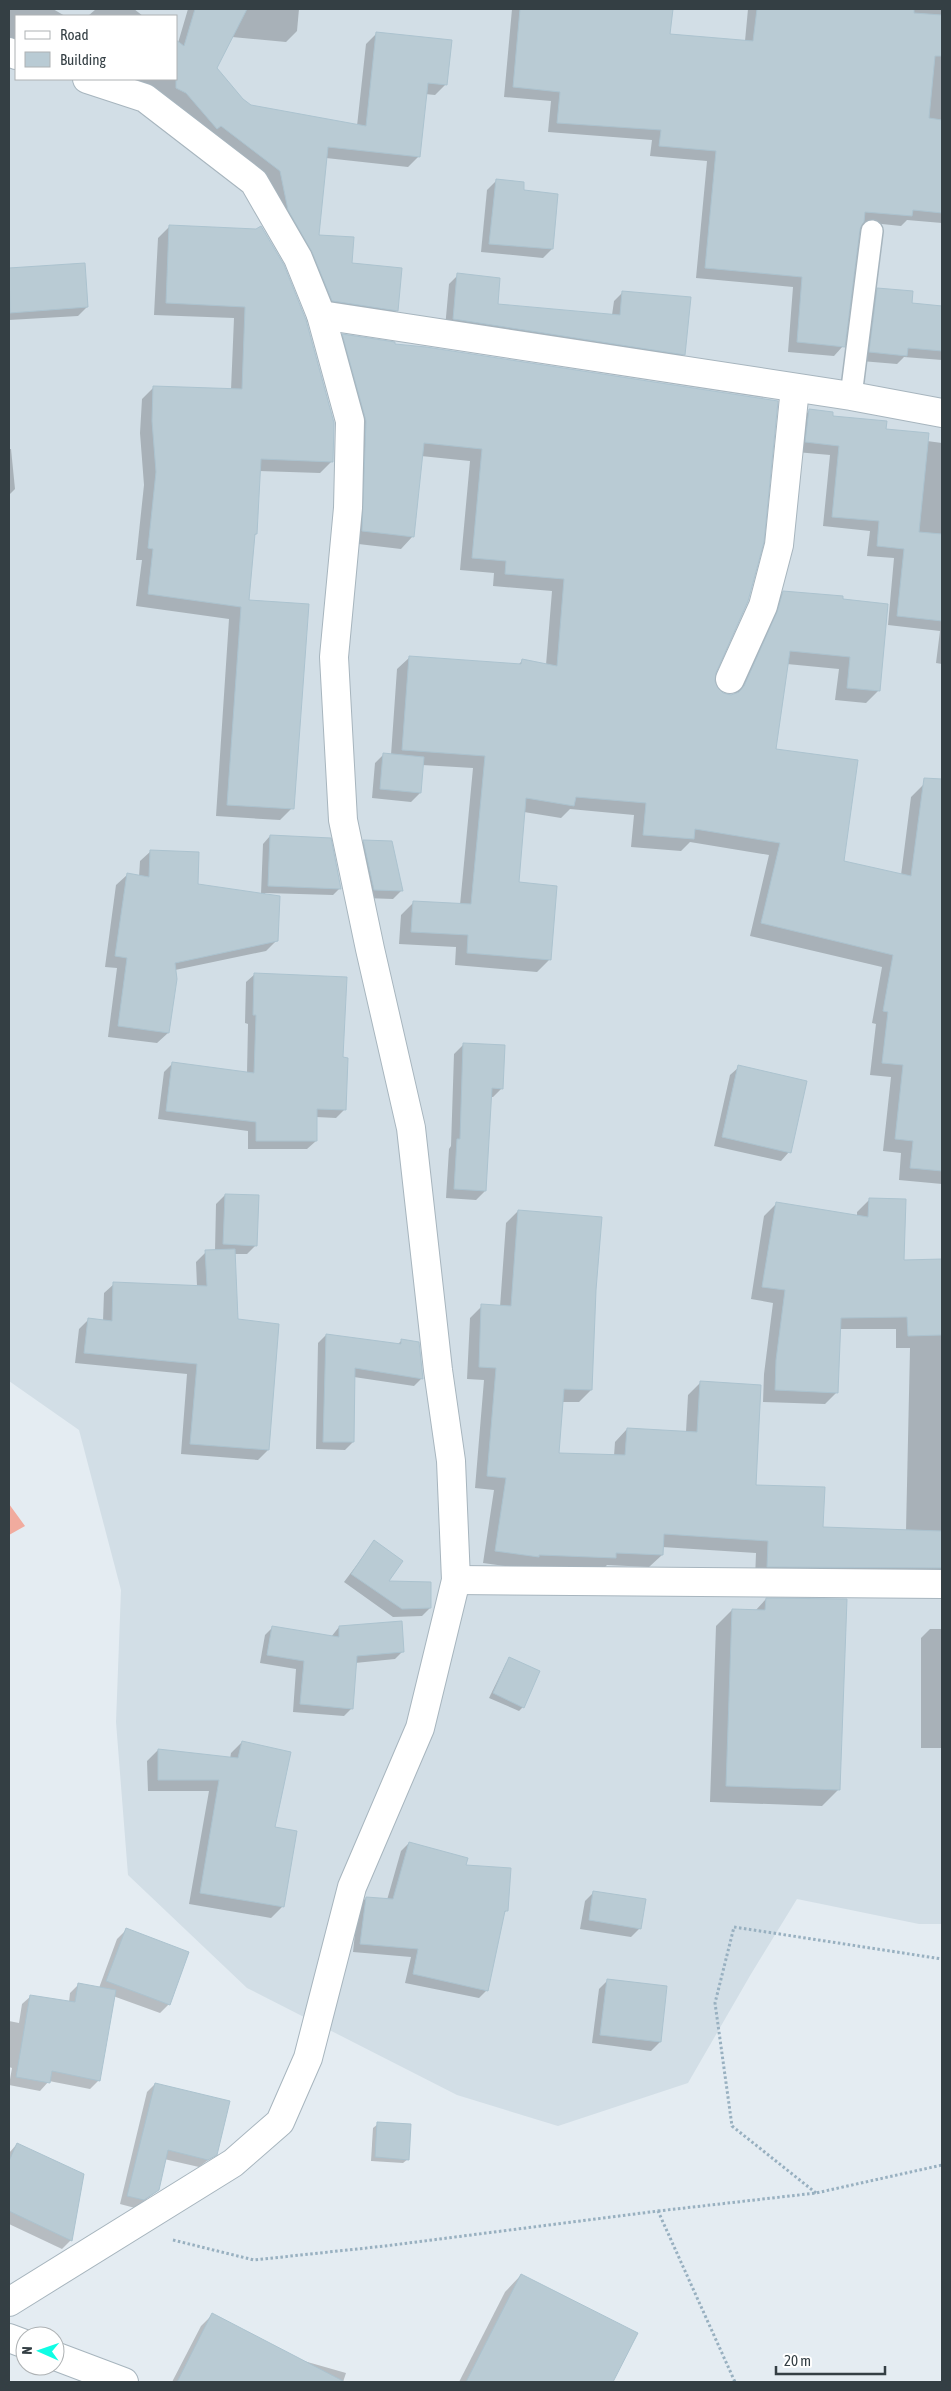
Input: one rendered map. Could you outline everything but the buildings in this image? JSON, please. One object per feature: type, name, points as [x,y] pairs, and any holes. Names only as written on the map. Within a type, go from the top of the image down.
[{"type":"street","points":[[9,2302],[233,2163],[280,2122],[308,2058],[352,1887],[420,1728],[456,1580],[451,1461],[438,1370],[411,1128],[343,820],[334,657],[348,508],[350,421],[321,315],[298,258],[254,182],[144,98],[90,80]]},
{"type":"street","points":[[321,315],[851,396],[942,413]]},
{"type":"street","points":[[730,679],[763,606],[779,545],[795,388]]},
{"type":"street","points":[[456,1580],[942,1584]]},
{"type":"street","points":[[65,2360],[124,2382]]},
{"type":"lane","points":[[851,396],[872,231]]},
{"type":"path","points":[[816,2193],[732,2126],[715,2002],[734,1927],[942,1959]]},
{"type":"path","points":[[129,2229],[254,2260],[385,2246],[816,2193],[942,2165]]},
{"type":"path","points":[[658,2211],[735,2382]]},
{"type":"shaded area","points":[[9,9],[942,9],[942,1924],[919,1924],[797,1899],[688,2083],[558,2126],[457,2095],[247,1988],[128,1875],[116,1722],[121,1590],[79,1430],[9,1381]]},
{"type":"shaded area","points":[[9,1504],[25,1526],[9,1535]]}]
